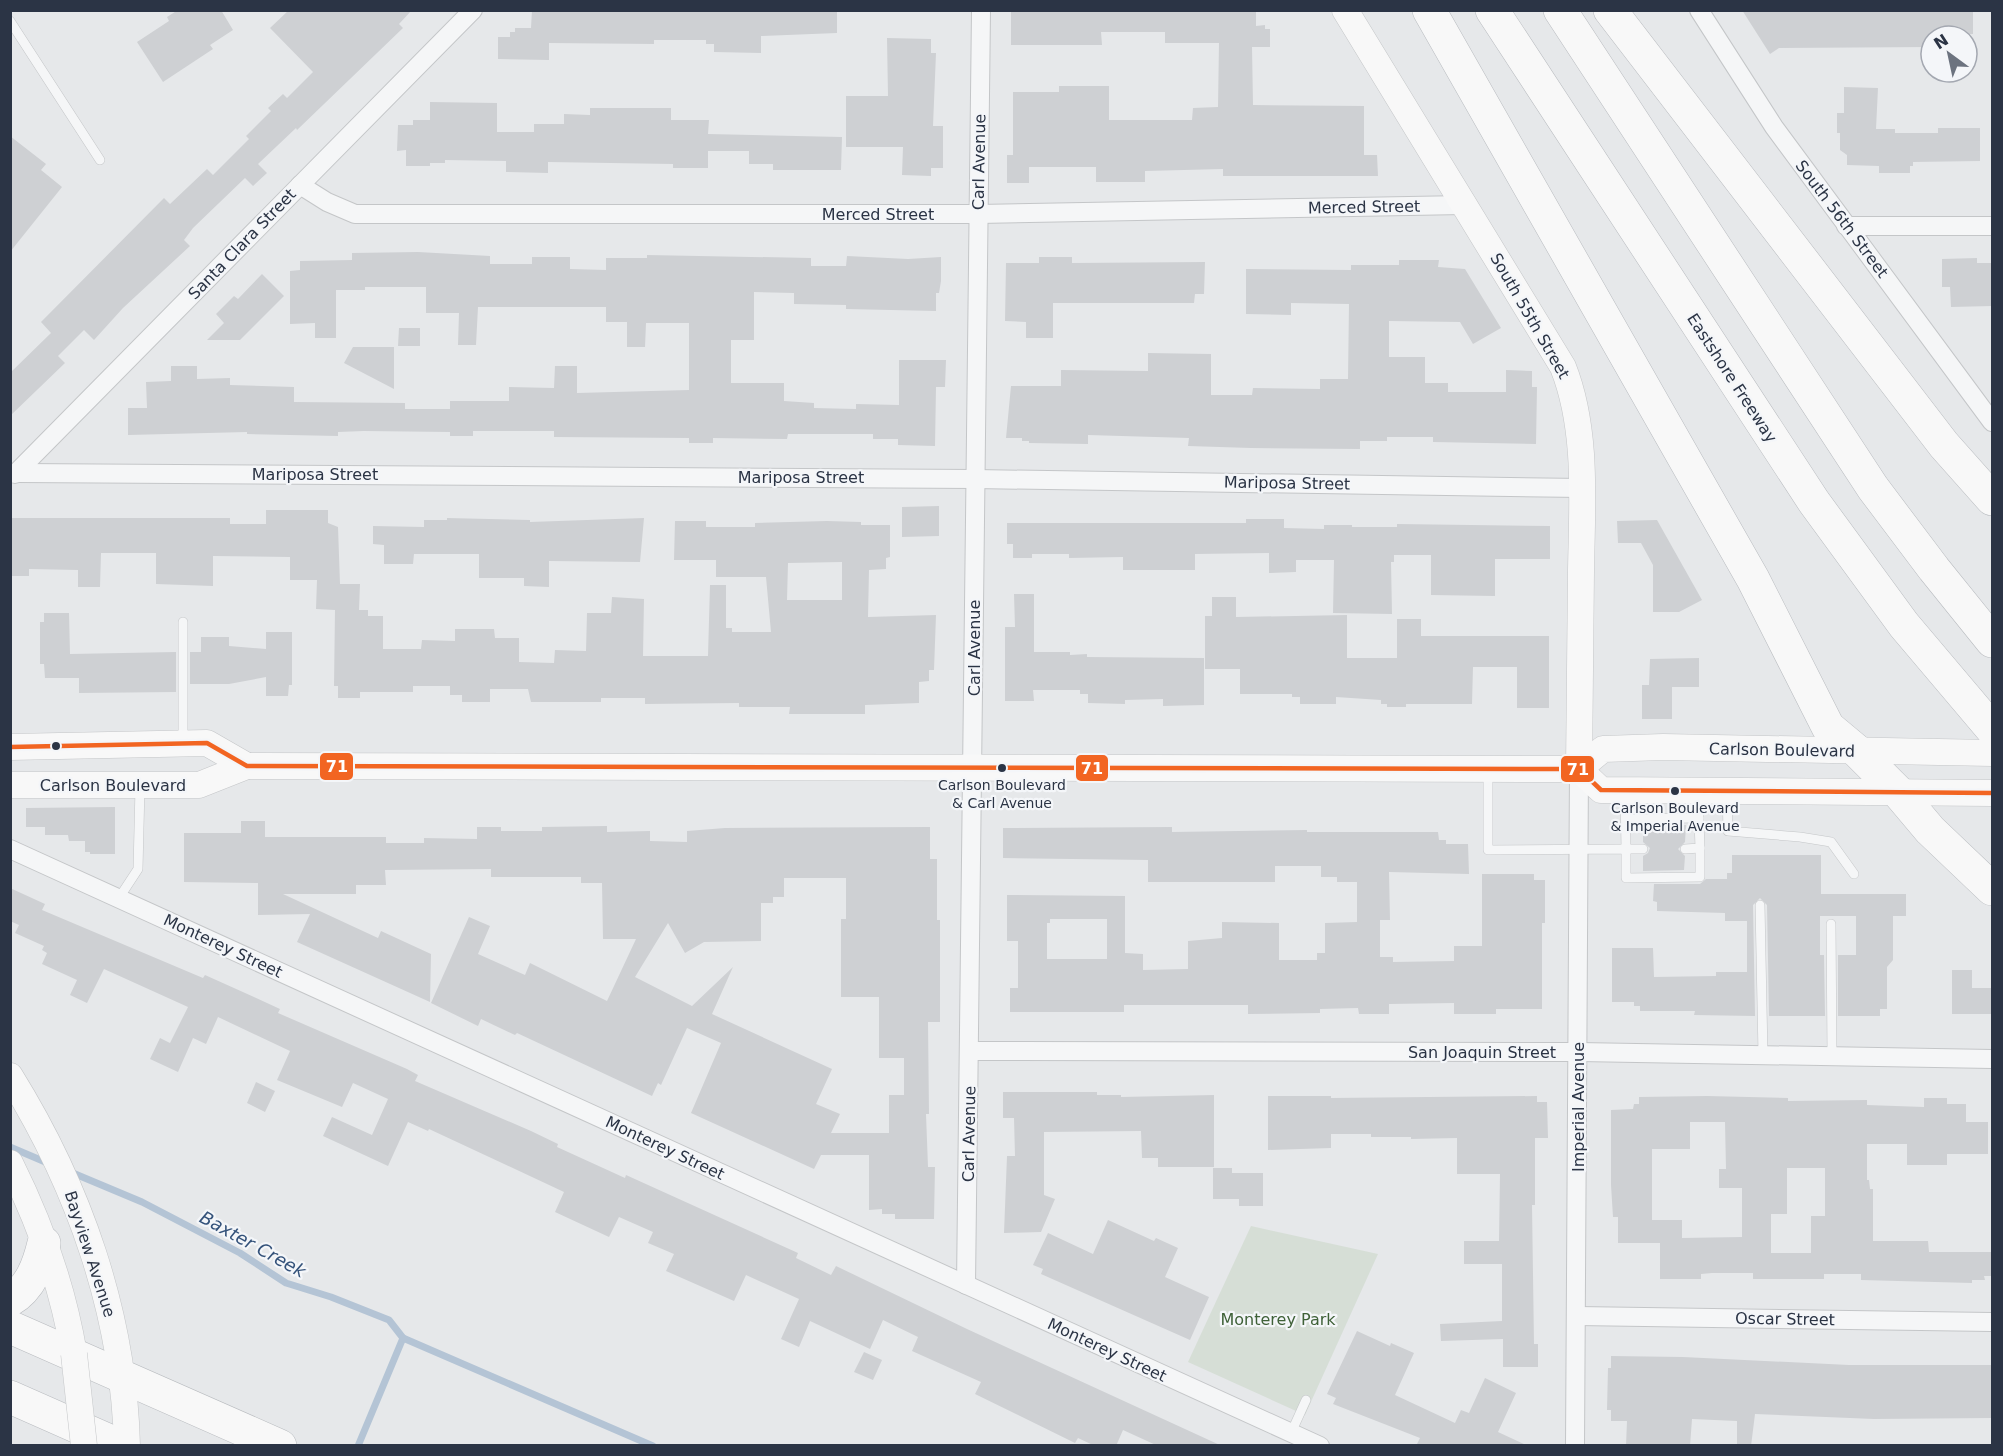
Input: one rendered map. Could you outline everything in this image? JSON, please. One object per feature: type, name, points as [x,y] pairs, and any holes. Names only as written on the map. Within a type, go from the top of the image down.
[{"type":"highway","points":[[1429,10],[1753,579],[1828,727],[1898,792],[1930,830],[1992,889]]},
{"type":"highway","name":"Eastshore Freeway","points":[[1492,10],[1814,502],[1991,736]]},
{"type":"highway","points":[[1560,10],[1874,488],[1992,642]]},
{"type":"highway","points":[[1610,10],[1908,398],[1992,499]]},
{"type":"highway","points":[[10,1300],[23,1291],[32,1277],[44,1243]]},
{"type":"highway","points":[[10,1327],[280,1446]]},
{"type":"highway","points":[[10,1397],[121,1446]]},
{"type":"main road","name":"South 55th Street","points":[[1345,10],[1565,374],[1577,426],[1582,488],[1579,769]]},
{"type":"main road","name":"Carlson Boulevard","points":[[10,785],[140,787],[199,785],[248,766],[1579,769],[1603,749],[1663,747],[1858,753],[1991,736]]},
{"type":"main road","name":"Carlson Boulevard","points":[[11,745],[207,743],[248,766]]},
{"type":"main road","points":[[1579,769],[1601,790],[1992,793]]},
{"type":"main road","name":"Bayview Avenue","points":[[10,1076],[45,1136],[75,1202],[105,1293],[122,1375],[127,1446]]},
{"type":"main road","points":[[10,1163],[44,1243],[59,1289],[74,1354],[84,1446]]},
{"type":"street","name":"Santa Clara Street","points":[[15,474],[473,10]]},
{"type":"street","name":"Carl Avenue","points":[[966,1285],[971,1051],[981,10]]},
{"type":"street","name":"South 56th Street","points":[[1699,10],[1774,127],[1992,423]]},
{"type":"street","name":"Merced Street","points":[[300,184],[327,202],[355,214],[978,214],[1464,205]]},
{"type":"street","points":[[1846,226],[1992,226]]},
{"type":"street","name":"Mariposa Street","points":[[15,474],[975,479],[1582,488]]},
{"type":"street","name":"Imperial Avenue","points":[[1575,1446],[1579,769]]},
{"type":"street","name":"Monterey Street","points":[[10,849],[1320,1446]]},
{"type":"street","name":"San Joaquin Street","points":[[971,1051],[1579,1052],[1992,1059]]},
{"type":"street","name":"Oscar Street","points":[[1577,1316],[1992,1322]]},
{"type":"lane","points":[[10,21],[100,160]]},
{"type":"lane","points":[[183,622],[183,744]]},
{"type":"lane","points":[[1488,768],[1488,850],[1643,849]]},
{"type":"lane","points":[[119,898],[138,869],[140,787]]},
{"type":"lane","points":[[1625,790],[1626,878],[1700,877],[1698,790]]},
{"type":"lane","points":[[1726,790],[1728,831],[1832,842],[1854,874]]},
{"type":"lane","points":[[1626,819],[1699,818]]},
{"type":"lane","points":[[1685,849],[1700,848]]},
{"type":"lane","points":[[1760,905],[1763,1055]]},
{"type":"lane","points":[[1831,924],[1832,1056]]},
{"type":"lane","points":[[1291,1433],[1306,1400]]},
{"type":"green space","name":"Monterey Park","points":[[1251,1226],[1378,1254],[1305,1415],[1188,1362]]},
{"type":"building","points":[[178,10],[221,10],[233,30],[210,45],[213,49],[163,82],[137,42],[169,21],[167,17]]},
{"type":"building","points":[[289,10],[412,10],[399,24],[403,28],[297,130],[296,128],[258,164],[267,173],[253,186],[245,178],[193,228],[184,240],[190,246],[123,308],[94,340],[84,330],[58,356],[65,363],[10,416],[10,373],[51,333],[41,322],[164,198],[170,204],[207,169],[213,175],[249,139],[246,136],[271,111],[268,108],[283,94],[287,98],[313,72],[270,28]]},
{"type":"building","points":[[532,10],[837,10],[837,33],[761,36],[761,53],[714,52],[714,44],[706,44],[706,40],[654,40],[654,44],[549,43],[549,60],[498,59],[498,37],[510,37],[510,32],[515,32],[515,28],[531,28]]},
{"type":"building","points":[[1011,10],[1256,10],[1256,26],[1265,25],[1265,29],[1270,29],[1270,47],[1252,47],[1253,105],[1364,106],[1364,155],[1377,155],[1378,176],[1223,176],[1223,169],[1145,171],[1145,182],[1096,182],[1096,167],[1029,167],[1029,183],[1007,183],[1007,155],[1013,155],[1013,92],[1059,92],[1059,86],[1109,86],[1109,120],[1192,120],[1193,108],[1218,107],[1219,43],[1165,43],[1165,32],[1101,32],[1102,45],[1011,45]]},
{"type":"building","points":[[1742,10],[1973,10],[1973,24],[1919,24],[1919,47],[1779,48],[1770,54]]},
{"type":"building","points":[[887,38],[931,39],[931,53],[936,53],[933,126],[943,126],[943,168],[931,168],[931,176],[902,175],[903,147],[846,147],[846,96],[888,96]]},
{"type":"building","points":[[1844,87],[1878,88],[1876,129],[1895,129],[1895,133],[1938,133],[1938,128],[1980,128],[1980,161],[1913,162],[1913,166],[1910,166],[1910,173],[1879,173],[1879,166],[1847,165],[1847,155],[1840,150],[1840,133],[1837,133],[1837,113],[1844,113]]},
{"type":"building","points":[[430,102],[497,103],[497,132],[534,132],[534,124],[564,124],[564,114],[590,115],[590,108],[671,108],[671,120],[709,120],[708,134],[842,137],[841,170],[773,170],[773,164],[749,164],[749,151],[708,151],[708,168],[673,168],[673,164],[548,162],[548,173],[506,172],[506,161],[445,160],[445,163],[430,163],[430,166],[406,166],[406,150],[397,151],[398,125],[413,125],[413,120],[430,120]]},
{"type":"building","points":[[10,136],[46,164],[41,170],[62,187],[10,252]]},
{"type":"building","points":[[418,252],[490,256],[490,264],[532,264],[532,257],[570,257],[570,269],[606,270],[606,258],[647,258],[647,255],[811,258],[811,266],[846,266],[847,256],[908,259],[941,257],[941,281],[939,293],[936,293],[936,311],[846,309],[846,305],[794,304],[794,293],[754,292],[754,340],[731,340],[731,383],[784,383],[784,401],[814,403],[814,408],[856,409],[856,404],[899,405],[899,360],[946,360],[945,387],[936,387],[935,446],[898,445],[898,439],[873,439],[873,434],[788,434],[787,439],[713,438],[713,443],[689,443],[689,438],[554,437],[554,431],[473,431],[473,436],[450,436],[450,432],[364,431],[338,432],[338,436],[247,434],[247,432],[128,435],[128,408],[147,408],[146,382],[171,381],[171,366],[197,366],[197,379],[230,378],[230,385],[294,387],[294,402],[405,403],[405,409],[450,409],[450,401],[509,401],[509,387],[554,388],[555,366],[577,366],[577,393],[689,390],[689,323],[646,323],[645,347],[627,347],[627,322],[606,322],[606,307],[478,307],[476,345],[458,345],[459,313],[426,313],[426,287],[365,287],[365,290],[336,290],[336,338],[315,338],[315,323],[290,324],[290,271],[300,270],[300,261],[352,260],[352,253]]},
{"type":"building","points":[[1039,257],[1072,257],[1072,263],[1205,262],[1204,294],[1195,294],[1194,303],[1053,303],[1053,338],[1026,338],[1026,322],[1005,321],[1006,263],[1039,263]]},
{"type":"building","points":[[1977,258],[1977,263],[1992,263],[1992,306],[1951,307],[1950,287],[1942,287],[1942,259]]},
{"type":"building","points":[[1399,260],[1439,260],[1438,267],[1465,269],[1501,328],[1473,344],[1460,322],[1389,321],[1389,357],[1425,357],[1425,383],[1448,383],[1448,392],[1506,392],[1506,370],[1532,371],[1532,387],[1537,387],[1536,444],[1433,442],[1433,437],[1387,437],[1387,441],[1360,441],[1360,449],[1251,448],[1188,446],[1189,438],[1088,435],[1088,444],[1029,443],[1029,441],[1022,441],[1022,438],[1006,438],[1011,386],[1061,386],[1061,370],[1148,371],[1148,353],[1211,354],[1211,395],[1252,395],[1253,388],[1320,389],[1320,379],[1348,379],[1349,304],[1291,303],[1291,315],[1246,314],[1246,269],[1351,270],[1351,265],[1399,265]]},
{"type":"building","points":[[262,274],[284,296],[240,340],[207,340],[224,323],[216,314],[234,296],[238,299]]},
{"type":"building","points":[[399,328],[420,328],[420,346],[398,346]]},
{"type":"building","points":[[353,347],[394,347],[394,389],[344,363]]},
{"type":"building","points":[[939,506],[939,536],[902,537],[902,507]]},
{"type":"building","points":[[266,510],[328,510],[328,523],[338,527],[340,584],[360,584],[359,610],[368,610],[368,616],[383,616],[383,649],[421,649],[422,640],[455,641],[455,629],[494,629],[495,638],[519,638],[519,662],[554,663],[555,650],[586,651],[587,613],[611,613],[612,597],[644,599],[643,656],[708,656],[710,585],[726,585],[726,628],[732,628],[732,632],[771,632],[766,577],[716,577],[716,560],[674,560],[675,521],[706,521],[706,527],[755,527],[755,523],[827,521],[861,522],[861,525],[890,525],[890,557],[886,558],[886,569],[869,570],[868,617],[936,615],[934,670],[929,670],[929,681],[919,682],[919,703],[865,705],[865,714],[789,714],[790,707],[739,707],[739,703],[645,704],[645,698],[601,698],[601,702],[531,702],[528,689],[490,689],[490,702],[462,702],[462,695],[450,695],[450,686],[413,686],[413,692],[360,692],[360,698],[338,698],[338,686],[334,686],[335,610],[316,609],[317,580],[290,580],[290,557],[213,556],[213,586],[156,584],[156,553],[101,553],[100,587],[78,587],[78,570],[29,569],[29,576],[10,576],[10,518],[230,518],[230,524],[266,524]],"holes":[[[842,562],[842,600],[787,600],[788,563]]]},
{"type":"building","points":[[447,518],[530,520],[530,522],[644,518],[640,562],[549,561],[549,587],[524,586],[524,578],[479,578],[479,554],[414,554],[413,564],[384,564],[384,545],[373,544],[373,526],[424,527],[424,520],[447,520]]},
{"type":"building","points":[[1246,519],[1284,519],[1284,528],[1324,529],[1324,525],[1397,527],[1397,524],[1550,526],[1550,559],[1495,559],[1495,596],[1431,595],[1431,555],[1394,555],[1394,562],[1391,562],[1392,614],[1333,613],[1334,560],[1296,560],[1296,572],[1269,573],[1269,553],[1195,554],[1195,570],[1123,570],[1123,557],[1069,558],[1069,554],[1032,554],[1032,558],[1013,558],[1013,544],[1007,544],[1007,523],[1246,523]]},
{"type":"building","points":[[1657,520],[1702,600],[1679,612],[1653,612],[1653,565],[1641,543],[1618,543],[1617,521]]},
{"type":"building","points":[[1014,594],[1034,594],[1034,652],[1070,652],[1070,655],[1087,654],[1087,657],[1204,658],[1204,705],[1163,706],[1163,699],[1125,700],[1125,704],[1088,703],[1088,694],[1080,694],[1080,690],[1033,690],[1034,701],[1005,701],[1005,627],[1015,627]]},
{"type":"building","points":[[1212,597],[1236,597],[1236,617],[1347,615],[1347,658],[1397,658],[1397,619],[1421,619],[1421,636],[1549,636],[1549,708],[1517,708],[1517,667],[1473,667],[1472,704],[1406,704],[1406,707],[1387,707],[1387,704],[1381,704],[1381,700],[1336,697],[1336,704],[1300,704],[1300,697],[1292,697],[1292,694],[1240,694],[1240,669],[1205,669],[1205,616],[1212,616]]},
{"type":"building","points":[[44,613],[69,613],[70,654],[176,652],[176,692],[79,693],[79,678],[45,678],[44,664],[40,664],[40,622],[44,622]]},
{"type":"building","points":[[266,632],[292,632],[292,685],[289,685],[288,696],[266,696],[266,677],[229,684],[190,684],[190,652],[201,652],[201,637],[229,637],[229,646],[266,649]]},
{"type":"building","points":[[1699,658],[1699,687],[1672,687],[1672,719],[1642,719],[1642,685],[1649,685],[1650,659]]},
{"type":"building","points":[[115,807],[115,854],[90,854],[90,852],[85,852],[85,841],[69,841],[68,835],[45,835],[45,827],[26,827],[26,808]]},
{"type":"building","points":[[241,821],[265,821],[265,837],[386,837],[386,843],[424,843],[424,838],[477,839],[477,827],[501,827],[501,831],[542,831],[542,827],[607,826],[607,832],[650,831],[650,841],[687,842],[687,831],[725,828],[930,827],[930,859],[937,859],[937,920],[940,920],[940,1022],[928,1022],[929,1114],[926,1114],[928,1167],[935,1167],[934,1219],[895,1219],[895,1214],[882,1214],[882,1209],[869,1210],[869,1155],[821,1155],[814,1169],[691,1113],[721,1043],[687,1028],[661,1085],[658,1083],[652,1096],[517,1033],[515,1035],[481,1019],[478,1026],[431,1003],[469,917],[490,926],[478,954],[525,975],[530,963],[607,1001],[636,939],[603,939],[602,883],[581,883],[581,877],[491,877],[491,869],[385,870],[386,885],[356,885],[356,894],[283,894],[378,938],[381,931],[431,954],[430,1002],[297,942],[310,914],[258,915],[258,883],[184,882],[184,833],[241,833]],"holes":[[[784,878],[846,878],[846,919],[841,919],[841,997],[879,997],[879,1058],[904,1058],[904,1095],[889,1095],[889,1133],[831,1133],[840,1114],[816,1104],[832,1069],[712,1014],[733,967],[692,1006],[635,977],[668,923],[685,953],[704,942],[761,941],[761,903],[773,903],[773,897],[784,897]]]},
{"type":"building","points":[[1686,825],[1685,842],[1678,849],[1685,856],[1684,870],[1643,871],[1643,856],[1650,848],[1643,842],[1643,826]]},
{"type":"building","points":[[1172,827],[1172,832],[1307,830],[1307,832],[1438,832],[1439,840],[1446,840],[1446,844],[1468,844],[1469,874],[1389,872],[1390,920],[1380,920],[1380,957],[1393,957],[1393,962],[1454,961],[1454,946],[1482,946],[1482,874],[1534,874],[1534,880],[1545,880],[1545,923],[1542,923],[1542,1009],[1496,1009],[1496,1014],[1454,1014],[1454,1003],[1389,1004],[1389,1014],[1359,1014],[1358,1008],[1320,1009],[1320,1013],[1248,1014],[1248,1005],[1124,1005],[1124,1012],[1010,1012],[1010,988],[1018,988],[1018,941],[1007,941],[1007,895],[1125,896],[1125,953],[1143,954],[1143,970],[1188,969],[1188,941],[1222,938],[1222,922],[1279,923],[1279,960],[1317,960],[1317,953],[1325,953],[1325,923],[1357,922],[1357,882],[1337,882],[1337,877],[1321,877],[1321,866],[1275,866],[1275,882],[1148,882],[1148,860],[1003,858],[1003,828]],"holes":[[[1050,919],[1107,919],[1107,959],[1047,959],[1047,923],[1050,923]]]},
{"type":"building","points":[[1732,855],[1821,855],[1821,894],[1906,894],[1906,916],[1893,916],[1893,960],[1887,967],[1887,1009],[1880,1009],[1880,1016],[1838,1016],[1838,955],[1856,955],[1856,916],[1820,916],[1820,955],[1824,955],[1825,1016],[1769,1016],[1767,905],[1760,898],[1753,905],[1755,1016],[1694,1015],[1695,1011],[1640,1011],[1640,1006],[1634,1006],[1634,1002],[1612,1002],[1612,948],[1653,948],[1654,977],[1716,976],[1716,972],[1747,972],[1747,921],[1725,921],[1725,913],[1657,911],[1657,902],[1653,901],[1654,884],[1700,884],[1706,879],[1727,879],[1727,873],[1732,873]]},
{"type":"building","points":[[10,888],[45,904],[42,910],[203,978],[205,975],[280,1009],[278,1013],[407,1069],[418,1075],[415,1081],[531,1131],[558,1144],[557,1147],[625,1178],[626,1175],[798,1253],[796,1258],[831,1275],[836,1266],[1222,1446],[1158,1446],[1123,1430],[1116,1446],[1095,1446],[1078,1438],[1075,1443],[975,1394],[981,1382],[912,1351],[918,1337],[883,1320],[870,1349],[810,1321],[799,1347],[781,1339],[799,1299],[746,1275],[734,1301],[666,1271],[674,1254],[648,1243],[653,1232],[619,1217],[609,1237],[555,1212],[564,1192],[429,1129],[428,1131],[408,1122],[388,1166],[323,1136],[332,1117],[372,1135],[388,1099],[353,1083],[342,1107],[277,1080],[290,1051],[218,1017],[206,1044],[193,1038],[178,1072],[150,1059],[160,1038],[170,1043],[188,1007],[104,969],[87,1003],[70,995],[77,980],[42,964],[47,953],[42,950],[44,946],[15,933],[19,925],[10,921]]},
{"type":"building","points":[[1952,970],[1972,970],[1972,988],[1992,988],[1992,1014],[1952,1014]]},
{"type":"building","points":[[256,1082],[275,1091],[265,1112],[247,1103]]},
{"type":"building","points":[[1003,1092],[1097,1092],[1097,1095],[1121,1095],[1121,1097],[1214,1095],[1214,1167],[1158,1167],[1158,1158],[1142,1158],[1141,1131],[1044,1132],[1044,1195],[1055,1199],[1041,1232],[1004,1233],[1007,1156],[1015,1156],[1014,1118],[1003,1118]]},
{"type":"building","points":[[1268,1096],[1331,1096],[1331,1098],[1537,1096],[1537,1102],[1547,1102],[1548,1138],[1535,1138],[1535,1205],[1532,1205],[1534,1344],[1538,1344],[1538,1367],[1503,1367],[1503,1339],[1441,1341],[1440,1324],[1502,1321],[1502,1264],[1464,1264],[1464,1241],[1499,1241],[1500,1174],[1457,1174],[1457,1138],[1411,1139],[1411,1137],[1371,1137],[1371,1134],[1331,1134],[1331,1148],[1268,1150]]},
{"type":"building","points":[[1639,1097],[1788,1098],[1788,1101],[1867,1100],[1867,1105],[1924,1107],[1924,1098],[1947,1098],[1947,1104],[1966,1104],[1966,1122],[1988,1122],[1988,1154],[1947,1154],[1947,1165],[1907,1165],[1907,1144],[1867,1144],[1867,1180],[1869,1180],[1870,1189],[1873,1189],[1873,1241],[1928,1241],[1929,1252],[1992,1252],[1992,1276],[1984,1276],[1985,1280],[1972,1280],[1972,1283],[1861,1280],[1861,1274],[1824,1274],[1824,1279],[1753,1279],[1753,1273],[1712,1273],[1701,1274],[1701,1279],[1660,1279],[1660,1243],[1618,1243],[1618,1217],[1613,1217],[1611,1110],[1633,1109],[1634,1104],[1639,1104]],"holes":[[[1690,1122],[1725,1122],[1726,1169],[1719,1169],[1719,1188],[1742,1188],[1742,1237],[1682,1238],[1682,1220],[1652,1220],[1652,1149],[1690,1149]],[[1787,1168],[1825,1168],[1825,1216],[1811,1216],[1811,1253],[1771,1253],[1771,1214],[1787,1214]]]},
{"type":"building","points":[[1213,1168],[1232,1168],[1232,1173],[1263,1173],[1263,1206],[1239,1206],[1239,1199],[1213,1199]]},
{"type":"building","points":[[1108,1220],[1154,1241],[1156,1238],[1178,1248],[1165,1277],[1209,1297],[1190,1340],[1041,1274],[1043,1269],[1033,1265],[1048,1233],[1093,1254]]},
{"type":"building","points":[[1357,1331],[1390,1346],[1391,1343],[1414,1353],[1395,1395],[1455,1423],[1461,1410],[1469,1413],[1485,1378],[1516,1393],[1498,1432],[1528,1446],[1416,1446],[1420,1438],[1333,1404],[1336,1398],[1327,1394]]},
{"type":"building","points":[[864,1352],[882,1360],[873,1380],[854,1372]]},
{"type":"building","points":[[1611,1356],[1849,1365],[1991,1365],[1991,1418],[1874,1419],[1755,1414],[1751,1446],[1737,1446],[1737,1421],[1692,1419],[1690,1446],[1626,1446],[1627,1421],[1611,1421],[1611,1410],[1607,1410],[1608,1368],[1611,1368]]},
{"type":"waterway","name":"Baxter Creek","points":[[10,1147],[50,1164]]},
{"type":"waterway","name":"Baxter Creek","points":[[68,1171],[142,1202],[240,1253],[286,1283],[331,1297],[389,1320],[403,1338],[358,1446]]},
{"type":"waterway","points":[[403,1338],[653,1446]]},
{"type":"transit line","name":"71","points":[[10,747],[207,743],[247,766],[1579,769],[1601,790],[1992,793]]},
{"type":"place","name":"Carlson Boulevard & Carl Avenue","points":[[1002,768]]},
{"type":"place","name":"Carlson Boulevard & Imperial Avenue","points":[[1675,791]]}]
